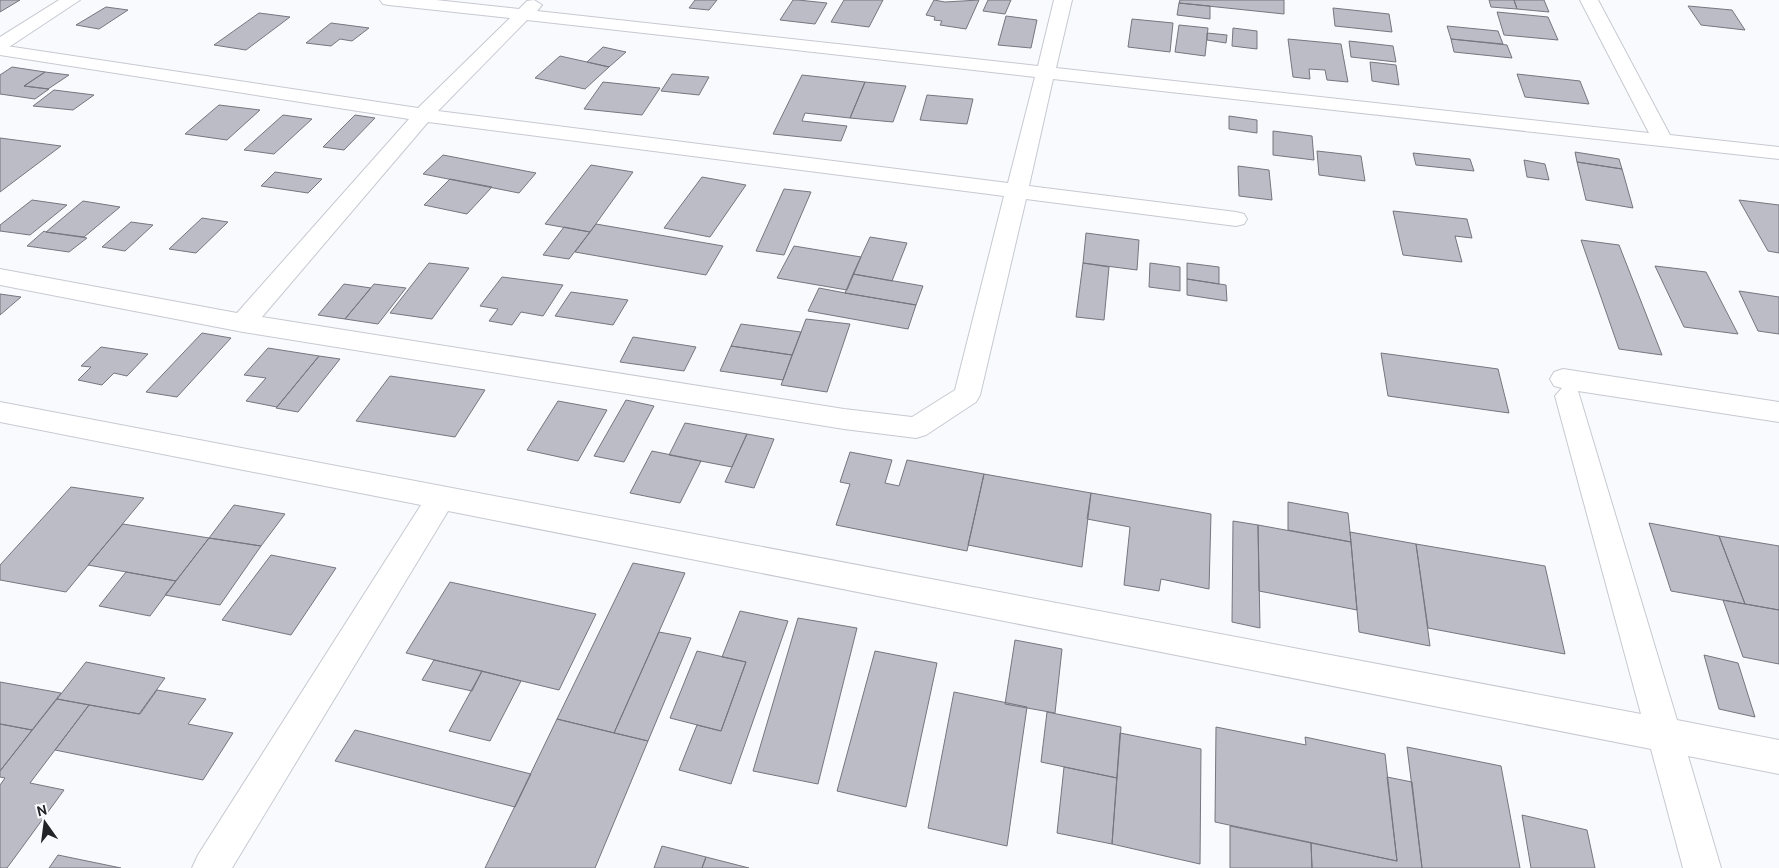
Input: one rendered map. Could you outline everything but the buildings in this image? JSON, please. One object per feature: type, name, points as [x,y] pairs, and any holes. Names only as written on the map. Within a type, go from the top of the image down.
[{"type":"street","points":[[0,45],[71,0]]},
{"type":"street","points":[[389,0],[1779,153]]},
{"type":"street","points":[[243,323],[423,115],[538,0]]},
{"type":"street","points":[[0,277],[243,323],[835,417],[916,428],[967,395],[1063,0]]},
{"type":"street","points":[[1589,0],[1663,140]]},
{"type":"street","points":[[0,50],[423,115],[1236,219]]},
{"type":"street","points":[[1702,868],[1566,387],[1779,412]]},
{"type":"street","points":[[0,412],[1779,757]]},
{"type":"street","points":[[211,868],[441,498]]}]
